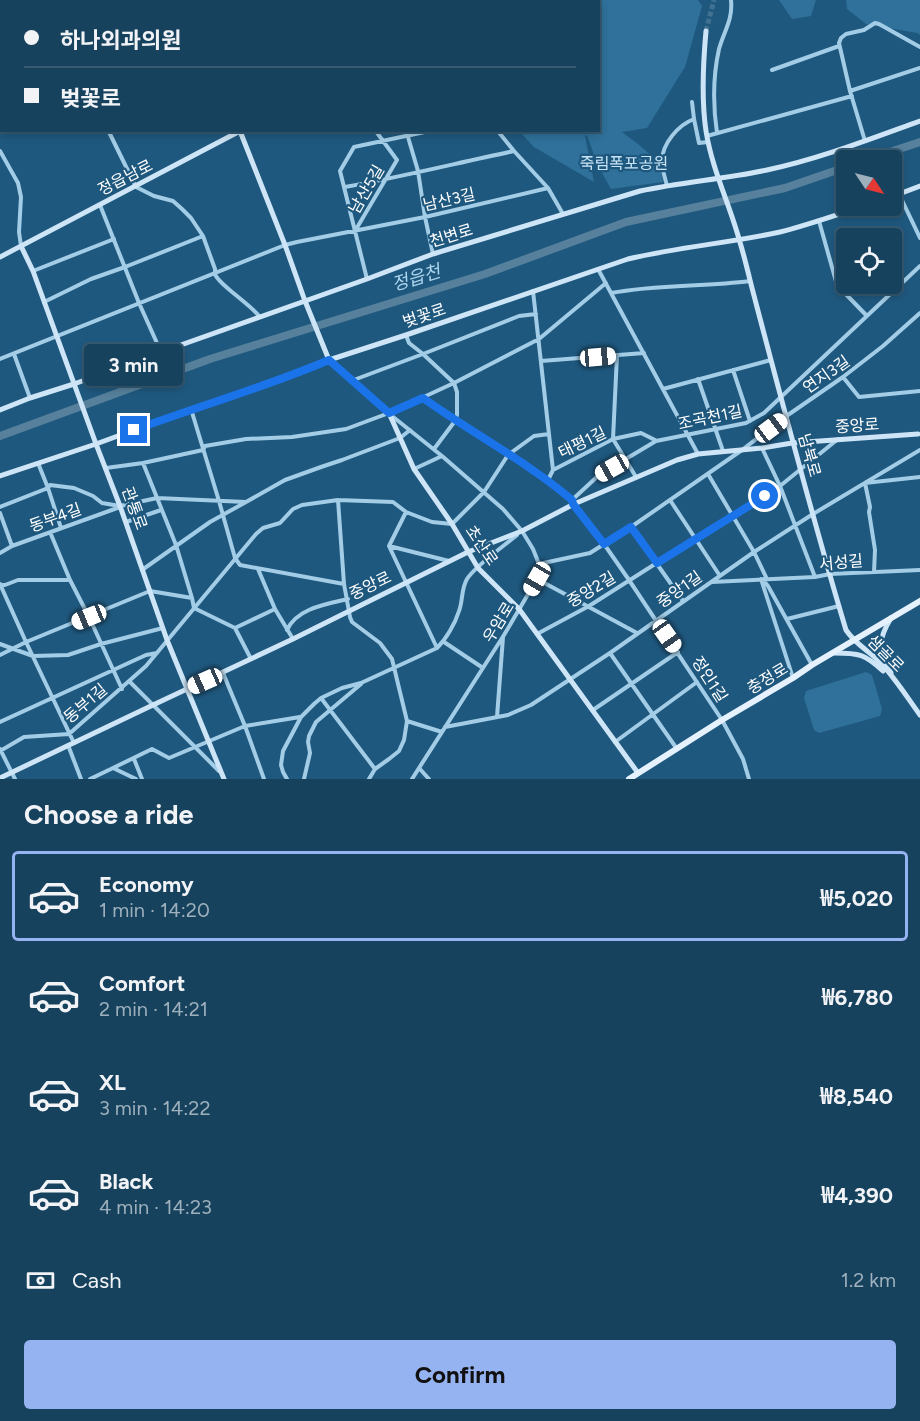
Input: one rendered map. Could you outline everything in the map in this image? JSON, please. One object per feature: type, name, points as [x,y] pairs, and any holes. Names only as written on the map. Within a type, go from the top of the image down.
[{"type":"main road","name":"충정로","points":[[629,779],[722,720],[920,601]]},
{"type":"street","points":[[717,133],[714,107],[717,58],[730,21],[731,0]]},
{"type":"street","points":[[865,141],[839,46],[842,38],[846,33],[864,30],[875,23],[920,47]]},
{"type":"street","name":"남북로","points":[[706,31],[704,115],[707,137],[720,187],[739,239],[792,443],[839,606],[846,630],[853,640]]},
{"type":"street","points":[[772,70],[839,46]]},
{"type":"street","points":[[850,91],[920,68]]},
{"type":"street","points":[[692,102],[699,143],[717,133],[852,96]]},
{"type":"street","points":[[667,186],[662,163],[663,152],[678,129],[694,119]]},
{"type":"street","name":"천변로","points":[[0,410],[433,254],[640,191],[718,180],[790,165],[865,141],[920,120]]},
{"type":"street","points":[[109,132],[136,187],[154,196],[173,201],[191,218],[203,236],[215,274],[259,316]]},
{"type":"street","name":"정읍남로","points":[[0,257],[236,132]]},
{"type":"street","points":[[241,132],[329,360]]},
{"type":"street","name":"남산5길","points":[[355,231],[397,160],[376,132]]},
{"type":"street","points":[[367,279],[340,171],[354,147],[427,132]]},
{"type":"street","points":[[499,132],[548,188],[564,215]]},
{"type":"street","points":[[697,134],[707,137]]},
{"type":"street","points":[[408,137],[418,171],[424,217],[433,254]]},
{"type":"street","points":[[0,150],[18,183],[21,197],[19,232],[21,246]]},
{"type":"street","points":[[345,187],[514,151]]},
{"type":"street","points":[[902,193],[920,186]]},
{"type":"street","name":"남산3길","points":[[0,359],[285,245],[424,217],[548,188]]},
{"type":"street","points":[[902,202],[920,238]]},
{"type":"street","points":[[100,205],[161,351]]},
{"type":"street","name":"벚꽃로","points":[[0,476],[291,376],[329,360],[628,259],[780,232],[836,215]]},
{"type":"street","points":[[819,221],[836,281]]},
{"type":"street","points":[[44,302],[91,279],[203,236]]},
{"type":"street","points":[[33,271],[114,239]]},
{"type":"street","name":"관통로","points":[[21,246],[33,271],[167,640],[223,776]]},
{"type":"street","name":"조곡천1길","points":[[573,502],[598,475],[656,441],[716,430],[750,421],[764,413],[920,266]]},
{"type":"street","points":[[598,269],[698,454]]},
{"type":"street","points":[[612,293],[639,288],[750,280]]},
{"type":"street","points":[[106,468],[143,463],[203,450],[205,446],[246,439],[292,437],[346,429],[423,398],[539,339],[606,283]]},
{"type":"street","points":[[533,291],[553,470],[548,480]]},
{"type":"street","points":[[846,294],[866,315]]},
{"type":"street","points":[[351,381],[519,316],[536,314]]},
{"type":"street","name":"연지3길","points":[[539,564],[590,553],[631,527],[843,377],[884,346],[920,314]]},
{"type":"street","points":[[406,335],[409,343],[454,383],[457,392],[455,421],[434,449]]},
{"type":"street","points":[[541,361],[644,353]]},
{"type":"street","points":[[14,354],[30,398]]},
{"type":"street","points":[[617,355],[613,439],[636,478]]},
{"type":"street","name":"초산로","points":[[329,360],[389,413],[414,469],[452,524],[478,568],[519,609],[638,773]]},
{"type":"street","points":[[663,389],[771,360]]},
{"type":"street","points":[[733,370],[750,421]]},
{"type":"street","points":[[843,377],[859,397],[920,392]]},
{"type":"street","points":[[698,380],[723,451]]},
{"type":"street","name":"정인1길","points":[[423,398],[548,480],[573,502],[629,580],[722,720],[743,759],[749,779]]},
{"type":"street","points":[[191,409],[235,558],[240,565],[344,584]]},
{"type":"street","points":[[389,413],[503,509],[522,531],[539,564]]},
{"type":"street","points":[[142,570],[210,522],[285,480],[400,438],[410,430]]},
{"type":"street","name":"태평1길","points":[[553,470],[613,439],[641,433],[656,441]]},
{"type":"street","points":[[452,524],[484,492],[508,455],[534,436],[549,434]]},
{"type":"street","name":"중앙로","points":[[0,778],[223,673],[468,552],[522,531],[573,502],[677,460],[698,454],[792,443],[920,435]]},
{"type":"street","name":"중앙2길","points":[[537,634],[589,606],[780,486],[839,439]]},
{"type":"street","points":[[762,448],[780,486],[815,577]]},
{"type":"street","name":"중앙1길","points":[[444,729],[508,715],[531,705],[610,653],[754,552],[920,450]]},
{"type":"street","points":[[414,469],[442,456]]},
{"type":"street","points":[[38,463],[61,528]]},
{"type":"street","points":[[143,463],[176,545],[194,608],[235,628],[251,659]]},
{"type":"street","points":[[708,474],[754,552],[766,577],[762,579]]},
{"type":"street","points":[[874,572],[875,550],[865,483],[920,477]]},
{"type":"street","points":[[0,507],[48,488],[50,485],[74,488],[93,496],[102,503],[120,506]]},
{"type":"street","name":"동부4길","points":[[0,553],[12,546],[120,506],[157,498],[246,502]]},
{"type":"street","points":[[338,500],[344,584],[352,622],[380,643],[392,659],[407,721],[404,740],[399,751],[375,769],[369,779]]},
{"type":"street","name":"동부1길","points":[[0,750],[24,737],[69,734],[130,682],[158,653],[256,534],[263,528],[280,523],[293,509],[302,505],[338,500],[393,502],[406,512],[432,522],[452,524]]},
{"type":"street","points":[[670,500],[720,576]]},
{"type":"street","points":[[126,522],[161,510]]},
{"type":"street","points":[[389,546],[406,512]]},
{"type":"street","points":[[0,513],[12,546]]},
{"type":"street","points":[[631,527],[683,601]]},
{"type":"street","points":[[286,779],[281,765],[283,751],[307,710],[321,698],[342,688],[362,683],[437,648],[444,642],[459,611],[467,579],[522,531]]},
{"type":"street","points":[[50,532],[70,580],[122,688]]},
{"type":"street","points":[[389,546],[450,561]]},
{"type":"street","points":[[389,546],[437,648]]},
{"type":"street","name":"우암로","points":[[412,779],[503,637],[537,579],[539,564]]},
{"type":"street","points":[[258,568],[275,609],[293,639]]},
{"type":"street","name":"서성길","points":[[711,582],[920,570]]},
{"type":"street","points":[[537,579],[637,633]]},
{"type":"street","points":[[762,579],[812,665]]},
{"type":"street","points":[[762,579],[793,678]]},
{"type":"street","points":[[70,580],[18,580],[0,585],[74,743]]},
{"type":"street","points":[[0,655],[150,591],[192,598]]},
{"type":"street","points":[[287,630],[290,622],[304,612],[348,599]]},
{"type":"street","points":[[787,620],[839,606]]},
{"type":"street","points":[[235,628],[275,609]]},
{"type":"street","points":[[892,617],[884,631],[881,644],[882,652],[896,683]]},
{"type":"street","points":[[0,644],[33,656],[68,655],[163,628]]},
{"type":"street","points":[[497,717],[503,637]]},
{"type":"street","name":"샘골로","points":[[853,640],[874,657],[920,715]]},
{"type":"street","points":[[444,642],[483,668]]},
{"type":"street","points":[[593,710],[678,652]]},
{"type":"street","points":[[0,722],[146,655],[158,653]]},
{"type":"street","points":[[610,653],[677,750]]},
{"type":"street","points":[[834,653],[856,653],[865,656],[896,683]]},
{"type":"street","points":[[223,673],[264,779]]},
{"type":"street","points":[[130,682],[223,776]]},
{"type":"street","points":[[615,742],[697,682]]},
{"type":"street","points":[[304,779],[310,753],[309,736],[316,722],[362,683]]},
{"type":"street","points":[[321,698],[375,769]]},
{"type":"street","points":[[90,779],[152,750],[169,758],[245,726],[301,717]]},
{"type":"street","points":[[407,721],[444,729]]},
{"type":"street","points":[[68,745],[81,779]]},
{"type":"street","points":[[0,750],[15,779]]},
{"type":"street","points":[[134,759],[142,779]]},
{"type":"street","points":[[113,768],[136,779]]},
{"type":"street","points":[[419,768],[429,779]]},
{"type":"green space","name":"죽림폭포공원","points":[[600,0],[698,0],[702,6],[685,67],[647,128],[622,132],[657,162],[661,169],[663,182],[611,189],[598,166],[587,135],[585,136],[594,182],[534,147],[520,132],[600,132]]},
{"type":"green space","points":[[779,0],[816,0],[811,16],[792,19]]},
{"type":"green space","points":[[846,0],[920,0],[920,35],[866,24],[847,9]]},
{"type":"green space","points":[[866,672],[872,675],[882,709],[880,716],[819,733],[814,730],[804,698],[806,691]]},
{"type":"waterway","name":"정읍천","points":[[896,150],[920,142]]},
{"type":"waterway","name":"정읍천","points":[[0,436],[210,359],[485,274],[626,222],[785,188],[836,170]]},
{"type":"tunnel","points":[[706,31],[714,0]]},
{"type":"route","points":[[134,430],[291,376],[329,360],[389,413],[423,398],[548,480],[572,500],[604,544],[631,527],[657,563],[765,496]]}]
